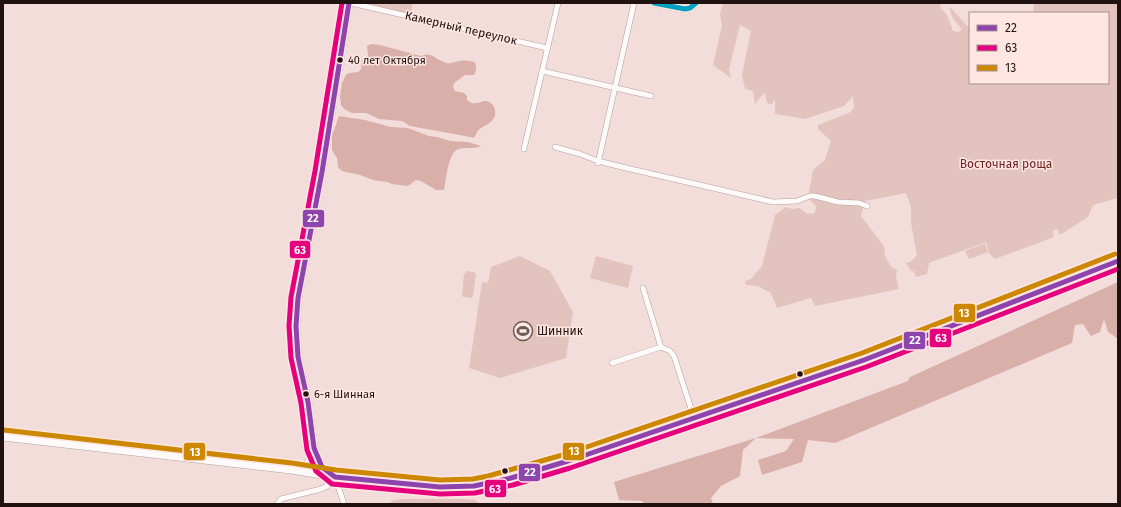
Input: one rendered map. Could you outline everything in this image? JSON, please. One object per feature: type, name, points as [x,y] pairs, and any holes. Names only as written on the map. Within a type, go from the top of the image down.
[{"type":"main road","points":[[335,477],[322,467],[314,448],[308,402],[298,357],[296,331],[298,298],[323,165],[350,3]]},
{"type":"main road","points":[[654,3],[685,9],[690,8],[696,3]]},
{"type":"main road","points":[[3,437],[291,470],[335,477],[440,487],[474,486],[490,483],[568,461],[864,360],[1118,261]]},
{"type":"main road","points":[[291,470],[309,463],[312,458],[314,448]]},
{"type":"street","name":"Камерный переулок","points":[[350,3],[547,48]]},
{"type":"street","points":[[524,149],[558,3]]},
{"type":"street","points":[[598,162],[634,3]]},
{"type":"street","points":[[542,71],[651,96]]},
{"type":"street","points":[[555,147],[580,154],[598,162],[773,202],[797,201],[810,196],[815,196],[847,204],[859,203],[867,206]]},
{"type":"street","points":[[643,288],[661,347]]},
{"type":"street","points":[[612,363],[661,347],[670,351],[674,356],[694,418]]},
{"type":"street","points":[[277,504],[281,500],[321,489],[327,486],[335,477],[344,504]]},
{"type":"green space","points":[[356,3],[413,3],[410,15]]},
{"type":"green space","name":"Восточная роща","points":[[723,3],[942,3],[940,7],[947,15],[953,31],[959,32],[962,29],[953,19],[950,7],[969,28],[969,84],[1109,84],[1109,12],[1033,12],[1034,3],[1118,3],[1118,198],[1093,205],[1088,217],[1060,235],[1057,229],[1053,231],[1054,237],[995,259],[989,253],[986,242],[929,263],[927,274],[916,277],[906,263],[912,261],[917,255],[911,223],[911,207],[906,193],[865,201],[861,216],[884,246],[885,256],[891,267],[897,270],[896,277],[899,289],[815,306],[811,298],[777,308],[771,293],[757,286],[746,285],[745,281],[751,279],[762,266],[775,215],[786,207],[792,209],[800,208],[808,214],[815,213],[816,206],[808,198],[813,170],[825,160],[831,141],[818,129],[818,125],[851,112],[854,107],[853,96],[844,106],[805,119],[775,114],[775,100],[772,104],[768,104],[764,93],[755,104],[753,91],[745,89],[742,75],[751,31],[740,25],[729,69],[731,78],[713,65],[722,25],[720,14]]},
{"type":"green space","points":[[985,243],[988,252],[969,259],[965,251]]},
{"type":"green space","name":"Шинник","points":[[520,256],[550,271],[573,312],[566,358],[500,378],[469,368],[482,282],[488,283],[491,267]]},
{"type":"green space","points":[[596,256],[633,266],[628,288],[590,278]]},
{"type":"green space","points":[[467,271],[474,272],[476,274],[473,296],[471,298],[462,296],[464,274]]},
{"type":"green space","points":[[466,499],[475,500],[480,504],[388,504],[394,500]]},
{"type":"shaded area","points":[[371,44],[421,56],[428,54],[448,63],[459,61],[475,62],[476,70],[474,75],[465,75],[454,83],[453,87],[455,91],[464,93],[467,96],[467,100],[472,103],[486,101],[494,106],[495,115],[493,120],[480,129],[474,138],[410,126],[402,121],[379,119],[366,113],[352,113],[344,109],[341,105],[340,97],[342,83],[346,75],[349,73],[358,72],[361,69],[362,60],[366,59],[368,55],[367,46]]},
{"type":"shaded area","points":[[339,116],[365,120],[391,127],[408,128],[429,136],[450,141],[468,142],[481,146],[462,148],[455,151],[450,160],[444,190],[436,190],[421,181],[416,180],[408,186],[373,180],[342,171],[338,167],[337,158],[332,150],[332,136]]},
{"type":"shaded area","points":[[1118,282],[1118,339],[1108,332],[1104,319],[1100,332],[1091,336],[1083,324],[1075,325],[1072,343],[835,443],[808,440],[802,462],[762,475],[758,460],[786,451],[794,439],[756,438],[908,381],[910,377]]},
{"type":"shaded area","points":[[756,438],[743,450],[740,476],[721,486],[711,498],[713,504],[644,504],[642,501],[619,500],[614,482]]},
{"type":"transit line","name":"63","points":[[342,3],[315,171],[291,297],[289,326],[291,358],[301,403],[307,450],[316,471],[332,484],[440,494],[475,493],[513,485],[570,468],[866,367],[1118,269]]},
{"type":"transit line","name":"22","points":[[349,3],[322,172],[298,298],[296,326],[298,357],[308,402],[314,448],[322,467],[335,477],[440,487],[474,486],[511,478],[568,461],[864,360],[1118,261]]},
{"type":"transit line","points":[[654,3],[685,9],[690,8],[696,3]]},
{"type":"transit line","name":"13","points":[[4,430],[292,463],[336,470],[440,480],[473,479],[566,454],[862,353],[1115,254]]},
{"type":"place","name":"40 лет Октября","points":[[340,60]]},
{"type":"place","name":"Шинник","points":[[523,331]]},
{"type":"place","name":"6-я Шинная","points":[[306,394]]}]
